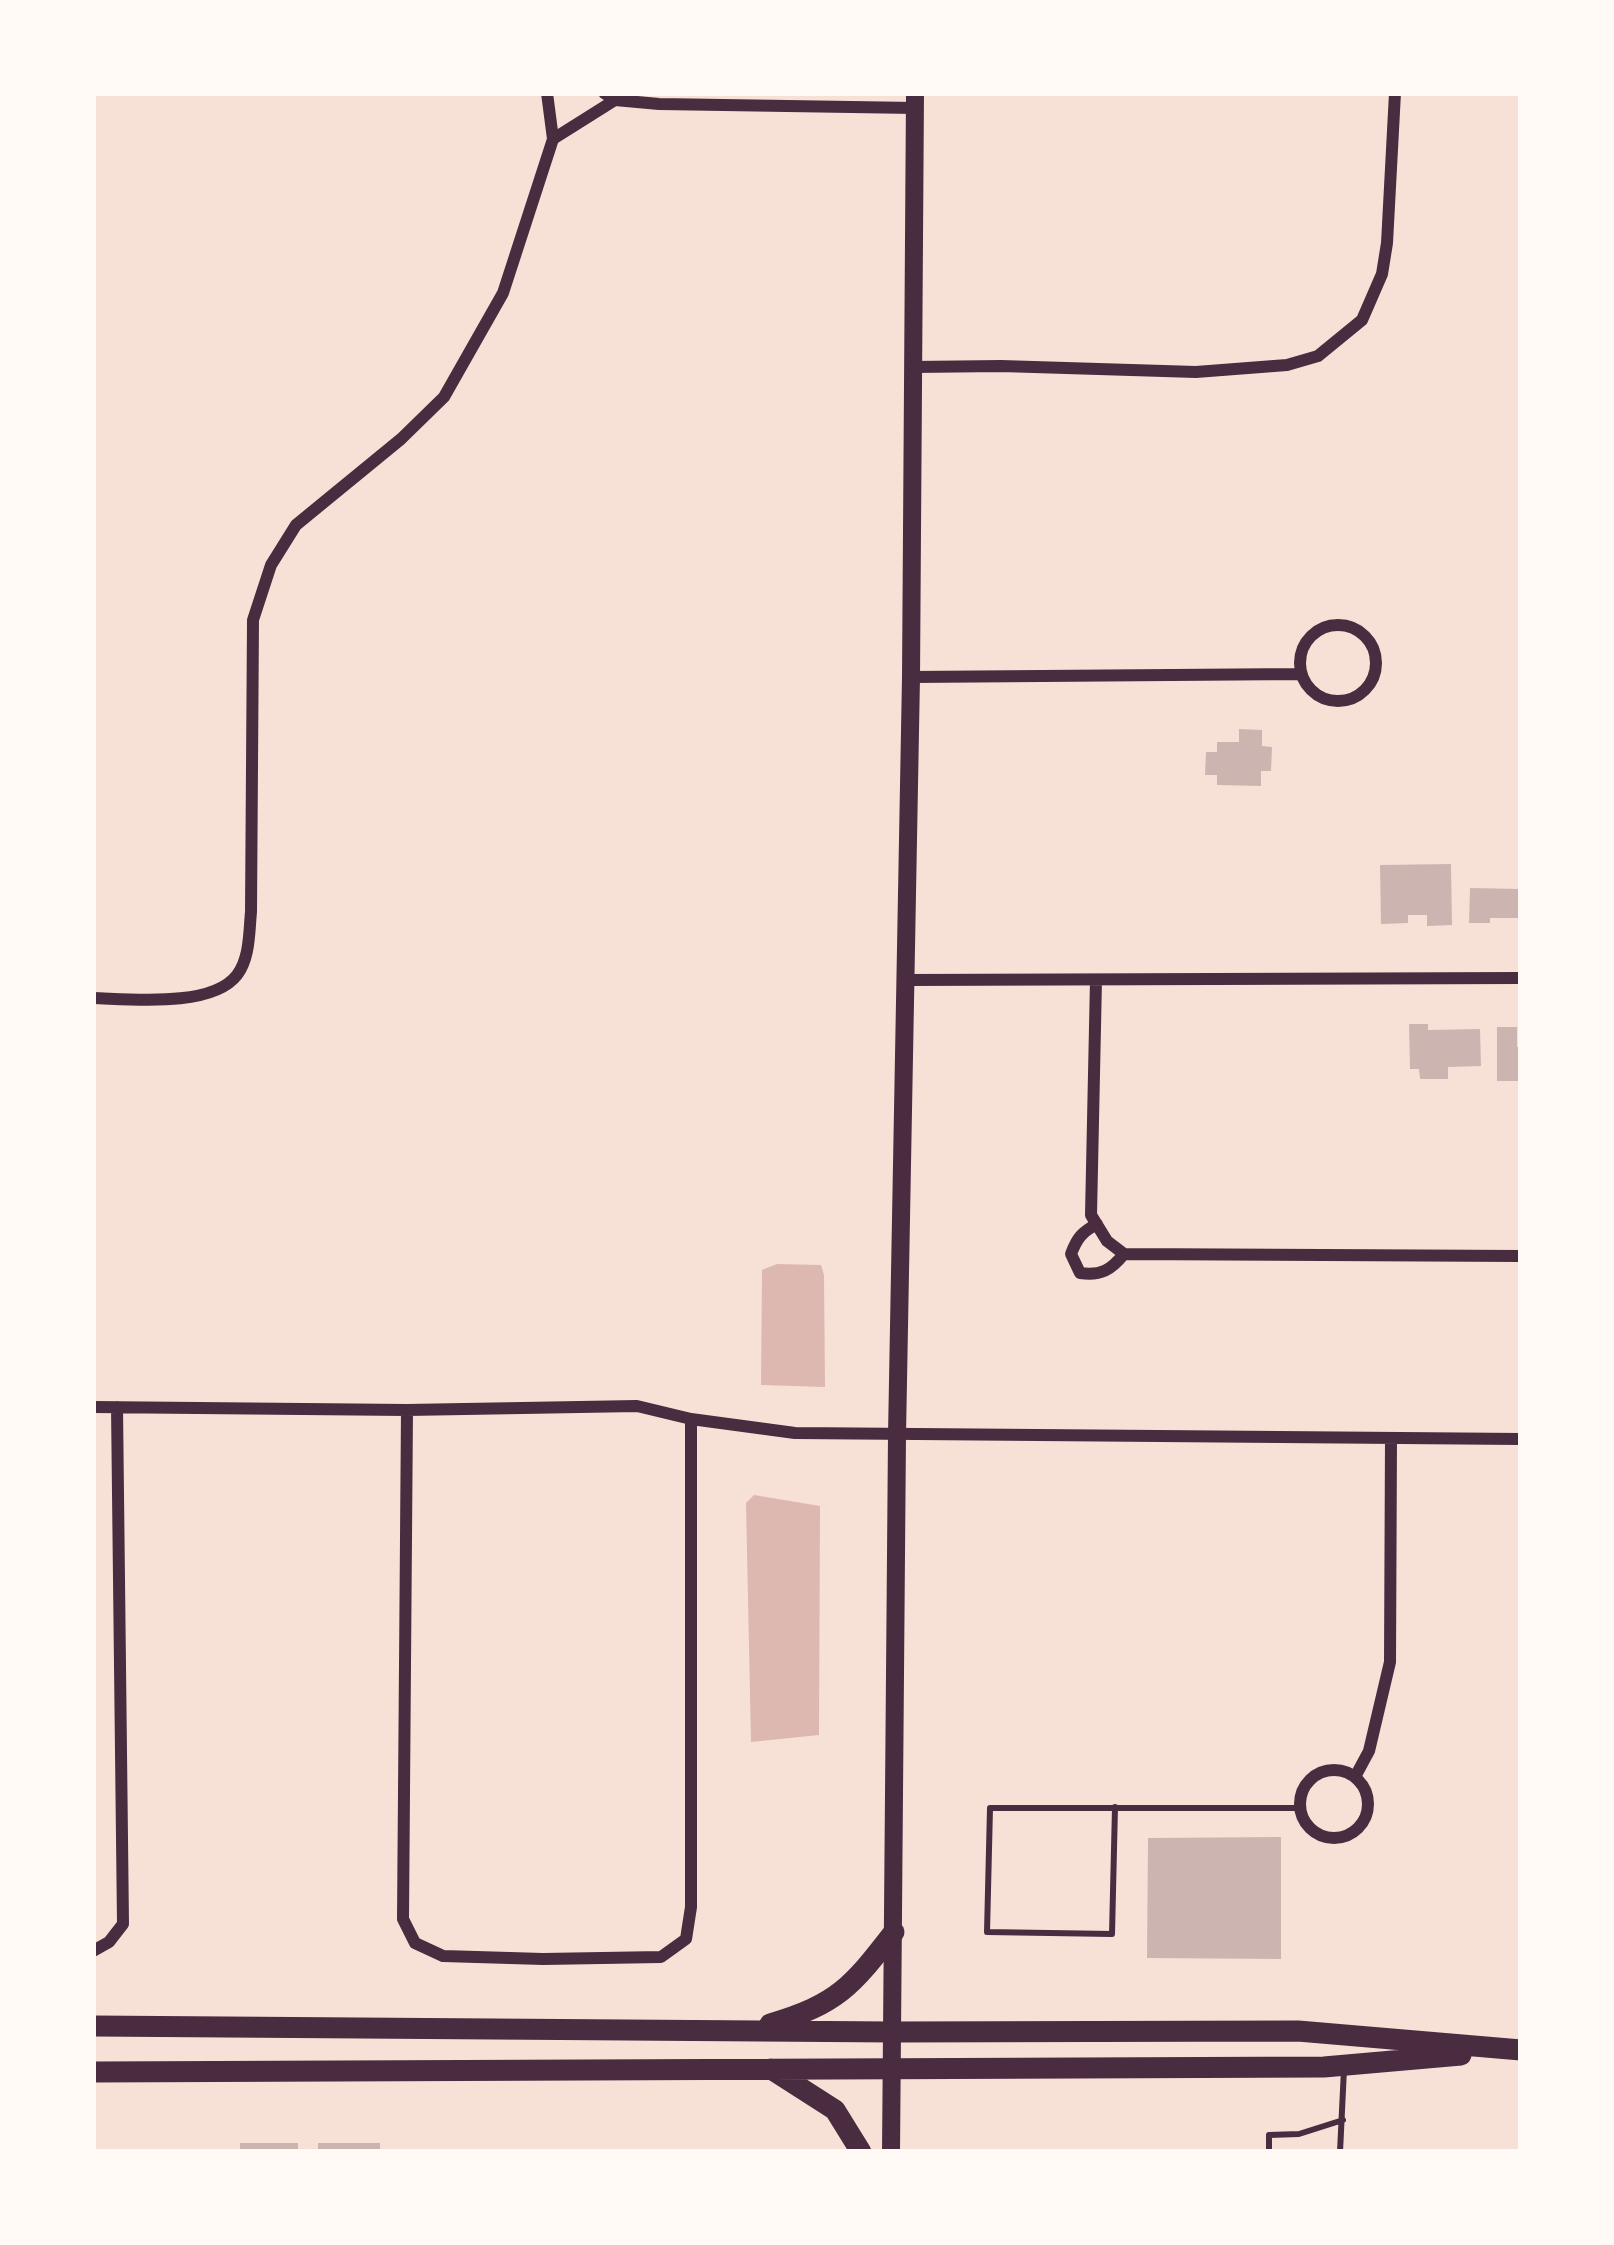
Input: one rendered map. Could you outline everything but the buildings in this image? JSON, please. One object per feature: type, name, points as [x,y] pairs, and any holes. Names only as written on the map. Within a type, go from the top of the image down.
[{"type":"main road","points":[[891,2152],[915,100]]},
{"type":"main road","points":[[746,2031],[822,2006],[854,1983],[894,1932]]},
{"type":"main road","points":[[93,2026],[1298,2031],[1518,2050]]},
{"type":"main road","points":[[93,2072],[1344,2066],[1518,2050]]},
{"type":"main road","points":[[770,2068],[835,2110],[862,2152]]},
{"type":"street","points":[[93,998],[209,994],[237,976],[247,951],[250,912],[253,620],[271,565],[296,525],[401,439],[444,397],[503,293],[553,139],[548,93]]},
{"type":"street","points":[[914,367],[1196,372],[1288,364],[1318,356],[1362,320],[1382,274],[1388,243],[1395,93]]},
{"type":"street","points":[[553,139],[609,97],[659,104],[915,100]]},
{"type":"street","points":[[1342,625],[1365,635],[1376,657],[1373,680],[1346,701],[1313,693],[1301,674],[1302,649],[1318,630],[1330,626],[1342,625]]},
{"type":"street","points":[[911,677],[1301,674]]},
{"type":"street","points":[[906,980],[1521,978]]},
{"type":"street","points":[[1096,980],[1091,1215],[1107,1241],[1124,1255],[1521,1256]]},
{"type":"street","points":[[1096,1224],[1082,1232],[1071,1254],[1080,1273],[1104,1274],[1124,1255]]},
{"type":"street","points":[[93,1407],[638,1406],[692,1419],[795,1433],[1521,1439]]},
{"type":"street","points":[[93,1952],[109,1942],[123,1924],[117,1407]]},
{"type":"street","points":[[407,1410],[403,1919],[415,1943],[443,1956],[662,1957],[686,1939],[692,1906],[692,1419]]},
{"type":"street","points":[[1355,1777],[1369,1751],[1390,1662],[1391,1438]]},
{"type":"street","points":[[1336,1770],[1355,1777],[1367,1795],[1366,1817],[1341,1838],[1310,1828],[1300,1808],[1304,1789],[1318,1774],[1336,1770]]},
{"type":"lane","points":[[1115,1808],[1112,1934],[987,1932],[990,1808],[1115,1808],[1300,1808]]},
{"type":"lane","points":[[1340,2152],[1344,2066]]},
{"type":"lane","points":[[1269,2152],[1269,2135],[1299,2134],[1343,2120]]},
{"type":"shaded area","points":[[777,1264],[821,1265],[825,1387],[761,1385],[762,1270]]},
{"type":"shaded area","points":[[754,1495],[820,1506],[819,1735],[751,1742],[746,1503]]}]
